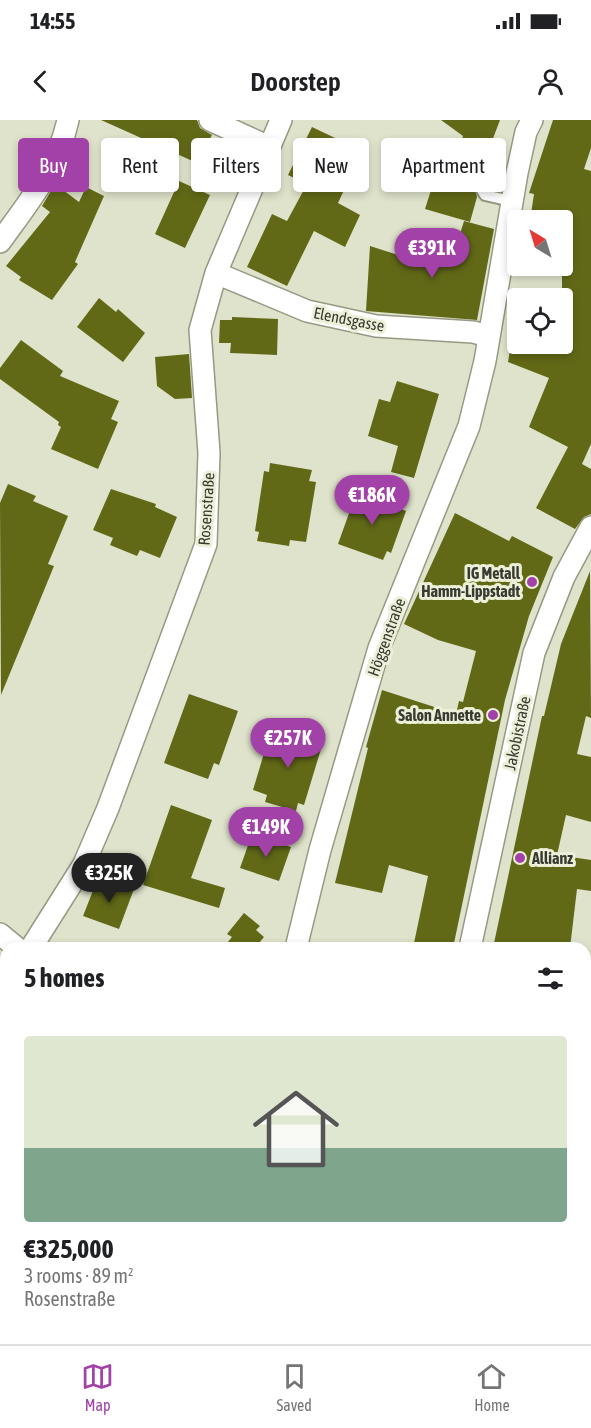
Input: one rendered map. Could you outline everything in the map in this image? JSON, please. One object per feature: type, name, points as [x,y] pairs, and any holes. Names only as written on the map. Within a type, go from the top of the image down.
[{"type":"street","points":[[0,242],[48,176],[64,139],[68,120]]},
{"type":"street","points":[[210,120],[249,138]]},
{"type":"street","name":"Rosenstraße","points":[[273,138],[282,120]]},
{"type":"street","name":"Höggenstraße","points":[[297,942],[320,850],[379,648],[469,426],[489,336],[511,201],[526,132],[532,120]]},
{"type":"street","name":"Rosenstraße","points":[[35,942],[74,882],[92,846],[206,544],[209,453],[200,330],[216,273],[250,192]]},
{"type":"street","name":"Elendsgasse","points":[[216,273],[307,311],[376,326],[473,332],[489,336]]},
{"type":"street","name":"Jakobistraße","points":[[471,942],[534,652],[564,577],[591,526]]},
{"type":"lane","points":[[484,192],[492,198],[511,201]]},
{"type":"building","points":[[101,120],[197,120],[200,128],[212,135],[210,138],[191,138],[191,160],[179,155],[179,138],[141,138]]},
{"type":"building","points":[[441,120],[500,120],[493,138],[462,138],[463,136]]},
{"type":"building","points":[[553,120],[591,120],[591,148],[584,169],[591,171],[591,444],[582,464],[591,469],[591,514],[584,517],[575,529],[536,508],[568,447],[529,427],[549,378],[508,362],[509,354],[573,354],[573,288],[562,288],[562,276],[573,276],[573,210],[532,210],[534,194],[529,193]]},
{"type":"building","points":[[312,127],[335,138],[306,138]]},
{"type":"building","points":[[293,165],[293,177],[288,175]]},
{"type":"building","points":[[179,181],[191,186],[191,192],[203,192],[210,195],[185,248],[155,234],[174,192],[179,192]]},
{"type":"building","points":[[89,188],[104,196],[75,262],[78,264],[52,300],[19,280],[21,277],[6,266],[50,212],[42,206],[50,192],[66,192],[79,202],[84,192],[89,192]]},
{"type":"building","points":[[303,192],[343,192],[338,203],[360,215],[345,247],[314,231],[287,286],[247,267],[272,214],[287,221]]},
{"type":"building","points":[[430,192],[476,192],[477,197],[470,222],[425,209]]},
{"type":"building","points":[[464,221],[494,229],[477,320],[366,311],[370,246],[420,262],[423,251],[452,260]]},
{"type":"building","points":[[99,298],[116,312],[118,309],[145,333],[123,362],[77,327]]},
{"type":"building","points":[[232,317],[278,319],[277,355],[230,353],[231,343],[219,343],[220,320],[232,320]]},
{"type":"building","points":[[21,340],[63,371],[60,376],[119,401],[111,419],[118,422],[98,469],[51,449],[61,427],[58,425],[59,422],[0,379],[0,368]]},
{"type":"building","points":[[189,354],[192,398],[175,399],[157,386],[155,357]]},
{"type":"building","points":[[397,381],[439,394],[414,478],[391,472],[398,446],[368,436],[379,399],[390,402]]},
{"type":"building","points":[[270,463],[312,470],[309,481],[316,482],[306,542],[290,540],[289,546],[257,541],[259,532],[255,531],[264,471],[269,472]]},
{"type":"building","points":[[8,484],[36,496],[33,501],[68,516],[48,564],[54,566],[1,695],[0,503]]},
{"type":"building","points":[[111,489],[156,504],[155,507],[177,517],[160,558],[140,550],[137,556],[110,545],[113,538],[93,530]]},
{"type":"building","points":[[357,491],[406,511],[391,553],[387,551],[383,560],[338,544]]},
{"type":"building","points":[[455,513],[509,541],[512,536],[553,557],[529,616],[505,700],[454,942],[414,942],[428,876],[389,865],[382,893],[335,883],[368,748],[366,747],[382,690],[456,714],[459,701],[463,702],[476,651],[438,640],[404,624]]},
{"type":"building","points":[[590,571],[591,718],[586,716],[577,754],[591,757],[591,822],[566,815],[557,855],[591,860],[591,891],[577,889],[571,942],[494,942],[542,716],[544,716],[561,644]]},
{"type":"building","points":[[189,694],[238,711],[219,765],[214,763],[208,779],[164,763]]},
{"type":"building","points":[[284,729],[319,739],[317,748],[321,749],[304,805],[298,803],[296,811],[265,802],[267,795],[253,790],[271,730],[283,734]]},
{"type":"building","points":[[171,805],[212,820],[191,878],[225,888],[219,908],[143,885]]},
{"type":"building","points":[[252,834],[291,847],[279,881],[240,868]]},
{"type":"building","points":[[111,880],[134,889],[119,929],[83,916],[96,883],[108,887]]},
{"type":"building","points":[[244,913],[260,926],[256,930],[264,937],[260,942],[228,942],[232,937],[227,934]]},
{"type":"place","name":"IG Metall Hamm-Lippstadt","points":[[532,582]]},
{"type":"place","name":"Salon Annette","points":[[493,715]]},
{"type":"place","name":"Allianz","points":[[520,858]]}]
